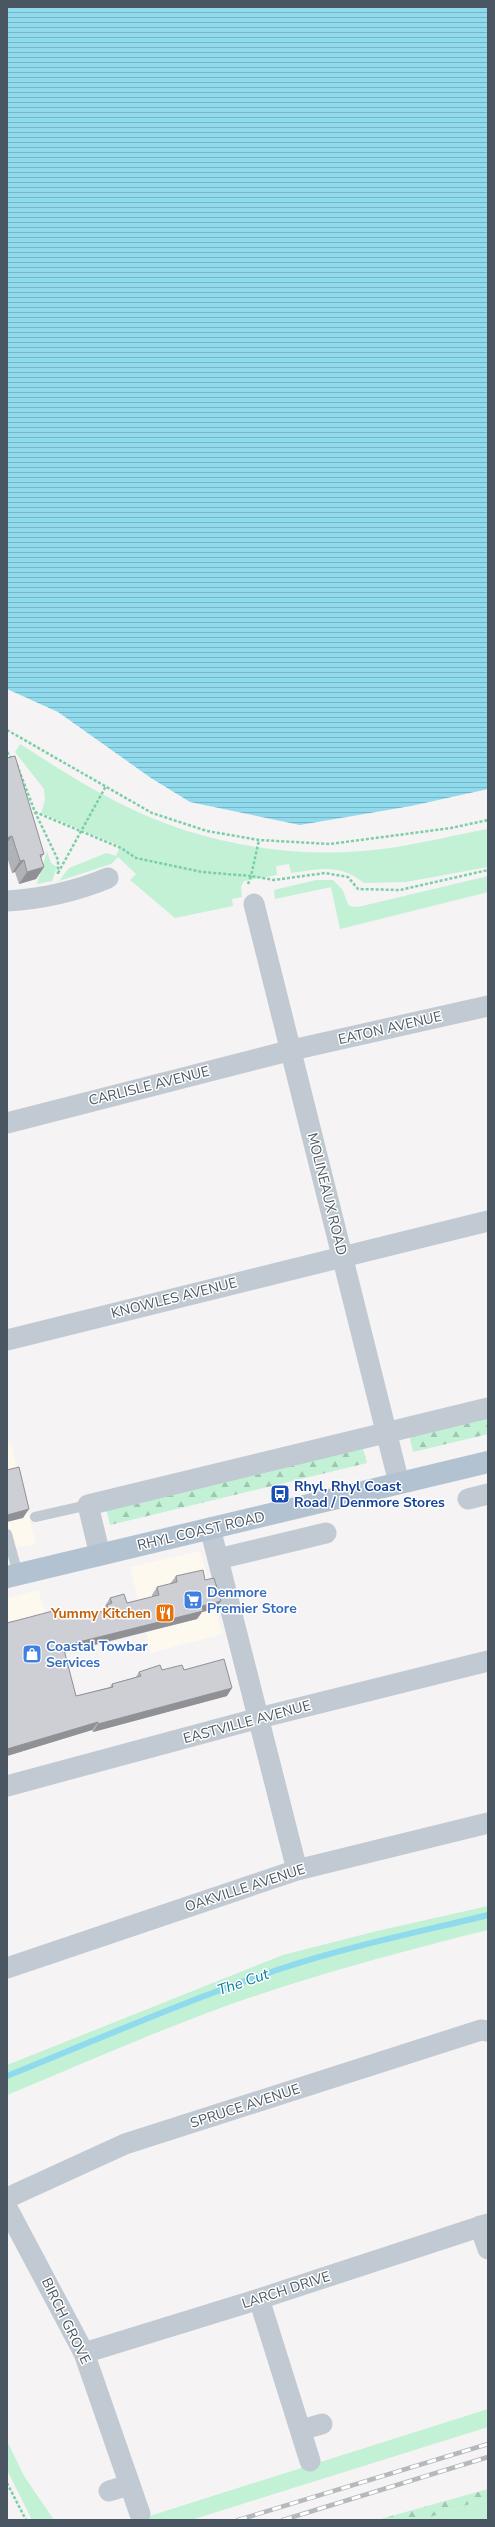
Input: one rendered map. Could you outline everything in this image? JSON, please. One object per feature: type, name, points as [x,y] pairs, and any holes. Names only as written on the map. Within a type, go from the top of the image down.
[{"type":"main road","name":"RHYL COAST ROAD","points":[[13,1576],[488,1462]]},
{"type":"street","points":[[7,901],[52,897],[76,900],[108,878]]},
{"type":"street","name":"MOLINEAUX ROAD","points":[[254,904],[292,1050],[399,1483]]},
{"type":"street","name":"EATON AVENUE","points":[[292,1050],[488,1006]]},
{"type":"street","name":"CARLISLE AVENUE","points":[[7,1123],[292,1050]]},
{"type":"street","name":"KNOWLES AVENUE","points":[[7,1340],[488,1221]]},
{"type":"street","points":[[100,1555],[88,1505],[386,1434],[488,1408]]},
{"type":"street","points":[[468,1499],[488,1494]]},
{"type":"street","points":[[210,1528],[297,1870]]},
{"type":"street","points":[[218,1559],[326,1533]]},
{"type":"street","name":"EASTVILLE AVENUE","points":[[7,1786],[258,1718],[488,1661]]},
{"type":"street","name":"OAKVILLE AVENUE","points":[[7,1968],[297,1870],[488,1823]]},
{"type":"street","name":"SPRUCE AVENUE","points":[[7,2198],[125,2144],[486,2030]]},
{"type":"street","name":"BIRCH GROVE","points":[[7,2208],[84,2353],[140,2514]]},
{"type":"street","points":[[484,2225],[488,2249]]},
{"type":"street","name":"LARCH DRIVE","points":[[84,2353],[259,2299],[484,2225]]},
{"type":"street","points":[[259,2299],[310,2461]]},
{"type":"street","points":[[301,2430],[322,2424]]},
{"type":"street","points":[[109,2491],[129,2485]]},
{"type":"lane","points":[[35,1517],[88,1505]]},
{"type":"lane","points":[[7,1534],[13,1576]]},
{"type":"path","points":[[7,730],[152,813],[206,831],[259,840],[330,844],[451,828],[488,820]]},
{"type":"path","points":[[7,752],[18,767],[35,812],[58,860],[58,873],[52,897]]},
{"type":"path","points":[[58,873],[106,786]]},
{"type":"path","points":[[35,812],[121,848],[136,858],[202,872],[251,876],[274,880],[325,873],[339,874],[348,877],[358,889],[373,891],[400,890],[488,870]]},
{"type":"path","points":[[251,876],[259,840]]},
{"type":"path","points":[[7,2483],[26,2520]]},
{"type":"shaded area","points":[[11,1444],[36,1544],[7,1550],[7,1445]]},
{"type":"shaded area","points":[[200,1551],[222,1634],[151,1653],[130,1567]]},
{"type":"shaded area","points":[[38,1590],[48,1619],[7,1693],[7,1598]]},
{"type":"green space","points":[[20,744],[81,782],[150,818],[183,830],[217,839],[285,851],[355,852],[402,846],[488,829],[488,867],[406,882],[364,883],[346,872],[338,870],[320,869],[291,873],[289,864],[276,866],[277,875],[244,881],[241,887],[242,897],[232,899],[233,906],[175,918],[130,880],[136,874],[118,857],[111,864],[59,881],[69,868],[106,853],[116,856],[120,846],[41,813],[45,800],[44,789],[15,752]]},
{"type":"green space","points":[[47,851],[51,863],[57,867],[52,881],[37,884]]},
{"type":"green space","points":[[488,876],[488,892],[340,929],[331,887],[275,899],[274,890],[316,880],[333,880],[342,889],[349,906],[358,907]]},
{"type":"green space","points":[[488,1415],[488,1434],[413,1452],[409,1434]]},
{"type":"green space","points":[[362,1445],[367,1463],[110,1525],[106,1508]]},
{"type":"green space","points":[[488,1906],[488,1930],[375,1959],[262,1993],[121,2047],[7,2095],[7,2065],[283,1955],[377,1931]]},
{"type":"green space","points":[[488,2409],[488,2427],[191,2520],[137,2520]]},
{"type":"green space","points":[[7,2441],[24,2476],[54,2520],[32,2520],[7,2470]]},
{"type":"green space","points":[[488,2489],[488,2498],[421,2520],[377,2520]]},
{"type":"green space","points":[[488,2498],[488,2520],[421,2520]]},
{"type":"water","points":[[7,7],[488,7],[488,789],[411,806],[300,825],[190,802],[151,778],[58,712],[7,689]]},
{"type":"building","points":[[15,756],[44,854],[40,855],[44,867],[27,872],[24,860],[20,861],[12,836],[7,838],[7,758]]},
{"type":"building","points":[[19,1467],[29,1509],[7,1515],[7,1470]]},
{"type":"building","points":[[203,1570],[205,1580],[214,1578],[221,1601],[202,1606],[203,1611],[63,1646],[76,1696],[113,1687],[112,1684],[141,1676],[139,1672],[160,1665],[162,1670],[182,1665],[184,1670],[224,1659],[232,1688],[98,1724],[98,1722],[7,1749],[7,1623],[53,1611],[55,1617],[77,1611],[78,1617],[108,1610],[107,1605],[112,1603],[110,1598],[124,1594],[127,1603],[159,1595],[157,1587],[177,1582],[176,1576]]},
{"type":"waterway","name":"The Cut","points":[[7,2076],[179,2006],[283,1968],[359,1946],[488,1915]]},
{"type":"railway","points":[[238,2520],[488,2444]]},
{"type":"railway","points":[[283,2520],[488,2457]]},
{"type":"place","name":"Rhyl, Rhyl Coast Road / Denmore Stores","points":[[280,1494]]},
{"type":"place","name":"Denmore Premier Store","points":[[193,1600]]},
{"type":"place","name":"Yummy Kitchen","points":[[165,1613]]},
{"type":"place","name":"Coastal Towbar Services","points":[[32,1654]]}]
